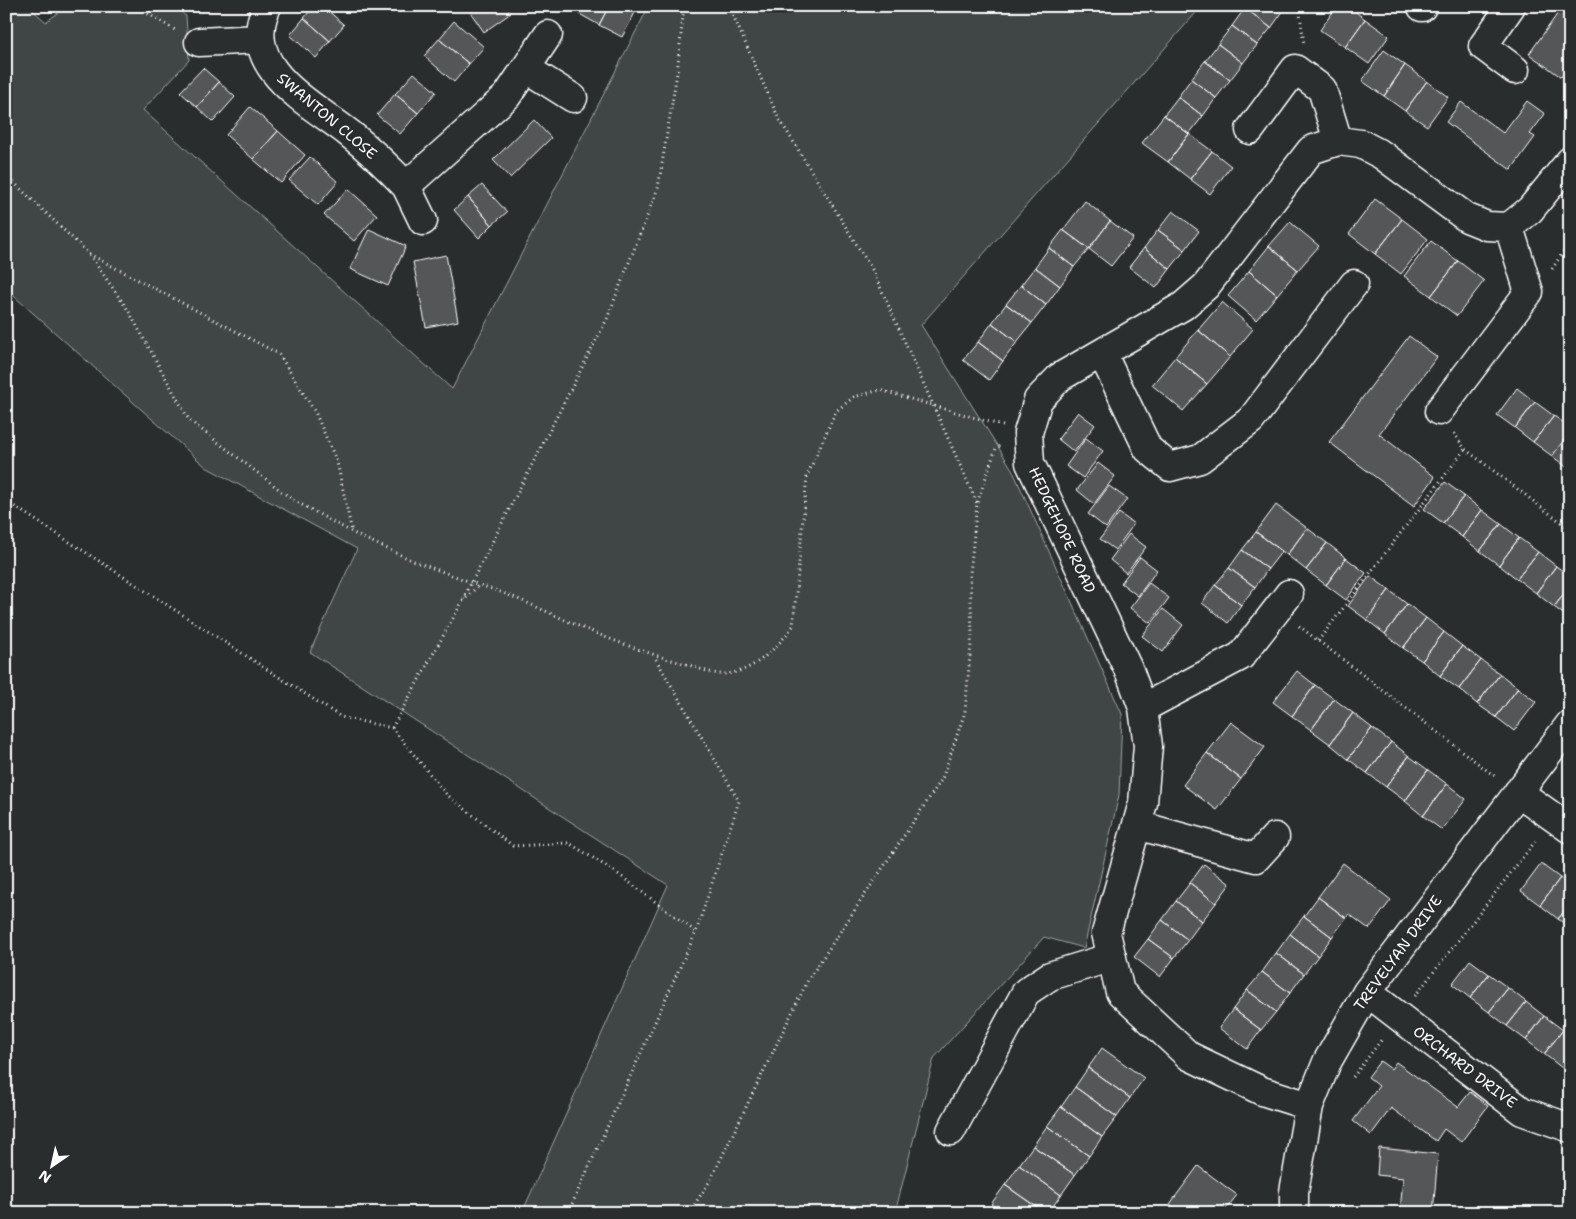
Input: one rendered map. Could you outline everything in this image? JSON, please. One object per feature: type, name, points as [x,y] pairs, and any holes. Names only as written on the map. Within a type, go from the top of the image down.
[{"type":"street","name":"SWANTON CLOSE","points":[[267,6],[263,14],[260,39],[267,60],[278,78],[369,150],[406,186],[423,221]]},
{"type":"street","points":[[1511,6],[1483,46],[1515,70]]},
{"type":"street","points":[[406,186],[490,114],[507,96],[528,69],[548,35]]},
{"type":"street","points":[[199,42],[260,39]]},
{"type":"street","points":[[528,69],[573,98]]},
{"type":"street","points":[[1250,130],[1295,69],[1322,89],[1338,141]]},
{"type":"street","name":"HEDGEHOPE ROAD","points":[[1309,1106],[1262,1091],[1189,1056],[1120,992],[1106,933],[1143,803],[1148,746],[1142,708],[1130,673],[1030,462],[1028,433],[1038,400],[1060,377],[1183,306],[1206,286],[1311,150],[1338,141],[1361,144],[1382,155],[1467,218],[1488,226],[1509,227]]},
{"type":"street","points":[[1439,412],[1529,292],[1509,227],[1530,210],[1570,161]]},
{"type":"street","points":[[1102,353],[1148,449],[1170,467],[1200,459],[1250,420],[1354,284]]},
{"type":"street","points":[[1142,708],[1241,656],[1283,602]]},
{"type":"street","name":"TREVELYAN DRIVE","points":[[1294,1213],[1294,1192],[1309,1106],[1326,1062],[1367,992],[1570,724]]},
{"type":"street","points":[[1518,792],[1562,823]]},
{"type":"street","points":[[1137,825],[1256,858],[1275,837]]},
{"type":"street","points":[[951,1131],[1026,992],[1050,976],[1112,957]]},
{"type":"street","name":"ORCHARD DRIVE","points":[[1367,992],[1522,1111],[1570,1128]]},
{"type":"path","points":[[134,6],[199,42]]},
{"type":"path","points":[[392,728],[462,602],[607,319],[658,188],[677,73],[684,6]]},
{"type":"path","points":[[729,6],[778,116],[873,271],[977,503]]},
{"type":"path","points":[[6,175],[88,254],[128,310],[188,420],[293,500],[352,533],[416,562],[479,585],[502,591],[588,630],[653,655],[722,674],[743,669],[762,659],[779,645],[793,626],[807,476],[836,411],[854,397],[880,390],[1028,433]]},
{"type":"path","points":[[88,254],[279,354],[315,412],[337,462],[352,533]]},
{"type":"path","points":[[1439,412],[1465,449],[1570,529]]},
{"type":"path","points":[[689,1213],[710,1181],[808,980],[942,779],[966,712],[972,633],[970,574],[977,503],[996,448],[1028,433]]},
{"type":"path","points":[[1318,641],[1465,449]]},
{"type":"path","points":[[6,501],[341,717],[392,728],[447,795],[513,846],[569,844],[614,871],[696,932]]},
{"type":"path","points":[[462,602],[479,585]]},
{"type":"path","points":[[1283,602],[1318,641],[1518,792]]},
{"type":"path","points":[[568,1213],[696,932],[740,801],[653,655]]},
{"type":"path","points":[[1347,1084],[1399,1017],[1562,823]]},
{"type":"shaded area","points":[[6,6],[28,6],[46,22],[67,6],[172,6],[186,16],[189,60],[143,110],[452,389],[649,6],[1202,6],[921,325],[1012,469],[1122,714],[1119,795],[1084,948],[1044,937],[934,1058],[895,1213],[522,1213],[668,885],[310,652],[357,549],[206,467],[6,289]]},
{"type":"building","points":[[314,6],[323,6],[344,25],[330,41],[304,18]]},
{"type":"building","points":[[466,6],[506,6],[511,13],[484,32]]},
{"type":"building","points":[[579,6],[609,6],[599,25],[576,12]]},
{"type":"building","points":[[609,6],[638,7],[622,37],[599,25]]},
{"type":"building","points":[[1247,6],[1279,6],[1284,10],[1271,28],[1245,8]]},
{"type":"building","points":[[1337,6],[1348,6],[1365,19],[1345,47],[1320,30]]},
{"type":"building","points":[[1563,6],[1570,6],[1570,65],[1561,77],[1529,54]]},
{"type":"building","points":[[1245,8],[1271,28],[1257,45],[1232,26]]},
{"type":"building","points":[[304,18],[330,41],[316,58],[290,35]]},
{"type":"building","points":[[1365,19],[1389,36],[1369,64],[1345,47]]},
{"type":"building","points":[[454,21],[484,47],[469,64],[439,39]]},
{"type":"building","points":[[1232,26],[1257,45],[1243,63],[1218,44]]},
{"type":"building","points":[[439,39],[469,64],[454,82],[424,56]]},
{"type":"building","points":[[1218,44],[1243,63],[1230,80],[1205,61]]},
{"type":"building","points":[[1384,50],[1405,65],[1384,96],[1362,81]]},
{"type":"building","points":[[1205,61],[1230,80],[1216,98],[1191,79]]},
{"type":"building","points":[[1405,65],[1427,81],[1405,111],[1384,96]]},
{"type":"building","points":[[203,68],[219,82],[197,107],[180,92]]},
{"type":"building","points":[[414,73],[436,92],[418,113],[395,94]]},
{"type":"building","points":[[1191,79],[1216,98],[1203,116],[1178,97]]},
{"type":"building","points":[[1427,81],[1448,97],[1427,126],[1405,111]]},
{"type":"building","points":[[219,82],[235,97],[213,122],[197,107]]},
{"type":"building","points":[[395,94],[418,113],[400,134],[377,115]]},
{"type":"building","points":[[1178,97],[1203,116],[1189,134],[1164,115]]},
{"type":"building","points":[[1527,101],[1545,114],[1530,134],[1535,137],[1511,170],[1446,122],[1461,102],[1503,133]]},
{"type":"building","points":[[250,107],[278,131],[253,159],[226,135]]},
{"type":"building","points":[[1164,115],[1189,134],[1168,162],[1142,143]]},
{"type":"building","points":[[534,120],[551,138],[510,178],[493,160]]},
{"type":"building","points":[[278,131],[305,155],[281,183],[253,159]]},
{"type":"building","points":[[1189,134],[1212,151],[1190,179],[1168,162]]},
{"type":"building","points":[[1212,151],[1231,166],[1210,194],[1190,179]]},
{"type":"building","points":[[310,157],[338,182],[318,205],[289,180]]},
{"type":"building","points":[[482,185],[507,212],[492,225],[468,197]]},
{"type":"building","points":[[348,189],[377,215],[354,241],[324,215]]},
{"type":"building","points":[[468,197],[492,225],[479,238],[454,210]]},
{"type":"building","points":[[1375,199],[1402,219],[1375,254],[1349,234]]},
{"type":"building","points":[[1085,201],[1110,221],[1089,249],[1063,230]]},
{"type":"building","points":[[1173,211],[1199,231],[1185,250],[1158,230]]},
{"type":"building","points":[[1402,219],[1428,239],[1401,274],[1375,254]]},
{"type":"building","points":[[1110,221],[1133,238],[1111,266],[1089,249]]},
{"type":"building","points":[[1290,222],[1319,246],[1298,270],[1269,246]]},
{"type":"building","points":[[369,229],[406,246],[388,286],[350,269]]},
{"type":"building","points":[[1063,230],[1089,249],[1074,267],[1049,248]]},
{"type":"building","points":[[1158,230],[1185,250],[1170,269],[1144,248]]},
{"type":"building","points":[[1431,241],[1458,261],[1431,296],[1404,276]]},
{"type":"building","points":[[1269,246],[1298,270],[1277,295],[1249,271]]},
{"type":"building","points":[[1049,248],[1074,267],[1060,286],[1035,267]]},
{"type":"building","points":[[1144,248],[1170,269],[1156,288],[1129,267]]},
{"type":"building","points":[[446,255],[458,321],[426,327],[413,262]]},
{"type":"building","points":[[1458,261],[1484,281],[1457,316],[1431,296]]},
{"type":"building","points":[[1035,267],[1060,286],[1046,305],[1021,285]]},
{"type":"building","points":[[1249,271],[1277,295],[1256,320],[1228,296]]},
{"type":"building","points":[[1021,285],[1046,305],[1032,323],[1006,304]]},
{"type":"building","points":[[1222,302],[1253,329],[1230,357],[1198,330]]},
{"type":"building","points":[[1006,304],[1032,323],[1017,342],[992,323]]},
{"type":"building","points":[[992,323],[1017,342],[1003,361],[978,342]]},
{"type":"building","points":[[1198,330],[1230,357],[1207,384],[1175,357]]},
{"type":"building","points":[[1409,336],[1437,357],[1379,434],[1435,477],[1414,506],[1329,442]]},
{"type":"building","points":[[978,342],[1003,361],[989,380],[963,360]]},
{"type":"building","points":[[1175,357],[1207,384],[1183,411],[1152,385]]},
{"type":"building","points":[[1517,388],[1535,402],[1515,428],[1497,415]]},
{"type":"building","points":[[1535,402],[1554,416],[1533,442],[1515,428]]},
{"type":"building","points":[[1078,412],[1095,425],[1074,452],[1058,439]]},
{"type":"building","points":[[1554,416],[1570,427],[1570,432],[1552,456],[1533,442]]},
{"type":"building","points":[[1570,432],[1570,470],[1552,456]]},
{"type":"building","points":[[1086,438],[1103,451],[1083,478],[1066,466]]},
{"type":"building","points":[[1098,463],[1115,476],[1094,504],[1077,490]]},
{"type":"building","points":[[1445,482],[1464,496],[1443,523],[1424,509]]},
{"type":"building","points":[[1109,486],[1127,499],[1106,528],[1088,514]]},
{"type":"building","points":[[1464,496],[1482,510],[1462,537],[1443,523]]},
{"type":"building","points":[[1276,505],[1307,528],[1287,555],[1256,532]]},
{"type":"building","points":[[1482,510],[1501,524],[1480,551],[1462,537]]},
{"type":"building","points":[[1119,513],[1134,524],[1115,550],[1100,539]]},
{"type":"building","points":[[1501,524],[1519,538],[1499,565],[1480,551]]},
{"type":"building","points":[[1307,528],[1327,543],[1306,570],[1287,555]]},
{"type":"building","points":[[1256,532],[1282,551],[1268,569],[1242,550]]},
{"type":"building","points":[[1129,534],[1146,547],[1126,573],[1110,560]]},
{"type":"building","points":[[1519,538],[1538,552],[1517,579],[1499,565]]},
{"type":"building","points":[[1327,543],[1346,558],[1326,585],[1306,570]]},
{"type":"building","points":[[1242,550],[1268,569],[1255,587],[1229,568]]},
{"type":"building","points":[[1538,552],[1556,566],[1536,593],[1517,579]]},
{"type":"building","points":[[1140,557],[1157,570],[1138,596],[1121,583]]},
{"type":"building","points":[[1346,558],[1366,573],[1346,600],[1326,585]]},
{"type":"building","points":[[1556,566],[1570,576],[1570,586],[1554,607],[1536,593]]},
{"type":"building","points":[[1229,568],[1255,587],[1241,605],[1215,585]]},
{"type":"building","points":[[1370,576],[1389,590],[1367,620],[1348,606]]},
{"type":"building","points":[[1149,583],[1169,598],[1150,623],[1130,608]]},
{"type":"building","points":[[1215,585],[1241,605],[1228,623],[1202,603]]},
{"type":"building","points":[[1570,586],[1570,619],[1554,607]]},
{"type":"building","points":[[1389,590],[1407,604],[1385,634],[1367,620]]},
{"type":"building","points":[[1407,604],[1426,618],[1403,648],[1385,634]]},
{"type":"building","points":[[1163,609],[1183,625],[1163,652],[1142,636]]},
{"type":"building","points":[[1426,618],[1444,632],[1422,661],[1403,648]]},
{"type":"building","points":[[1444,632],[1462,646],[1440,676],[1422,661]]},
{"type":"building","points":[[1462,646],[1481,660],[1459,689],[1440,676]]},
{"type":"building","points":[[1481,660],[1500,674],[1477,704],[1459,689]]},
{"type":"building","points":[[1297,671],[1315,685],[1292,716],[1273,702]]},
{"type":"building","points":[[1500,674],[1518,688],[1496,717],[1477,704]]},
{"type":"building","points":[[1315,685],[1334,699],[1311,730],[1292,716]]},
{"type":"building","points":[[1518,688],[1536,702],[1514,731],[1496,717]]},
{"type":"building","points":[[1334,699],[1353,713],[1330,744],[1311,730]]},
{"type":"building","points":[[1353,713],[1372,728],[1348,759],[1330,744]]},
{"type":"building","points":[[1231,722],[1265,747],[1241,779],[1207,753]]},
{"type":"building","points":[[1372,728],[1391,742],[1367,773],[1348,759]]},
{"type":"building","points":[[1391,742],[1409,756],[1386,787],[1367,773]]},
{"type":"building","points":[[1207,753],[1241,779],[1217,810],[1183,785]]},
{"type":"building","points":[[1409,756],[1428,770],[1405,801],[1386,787]]},
{"type":"building","points":[[1428,770],[1447,784],[1423,816],[1405,801]]},
{"type":"building","points":[[1447,784],[1466,799],[1442,830],[1423,816]]},
{"type":"building","points":[[1343,863],[1391,900],[1369,929],[1349,914],[1346,918],[1318,897]]},
{"type":"building","points":[[1204,864],[1230,884],[1216,903],[1190,883]]},
{"type":"building","points":[[1541,864],[1560,878],[1540,905],[1521,891]]},
{"type":"building","points":[[1560,878],[1570,885],[1570,904],[1558,919],[1540,905]]},
{"type":"building","points":[[1190,883],[1216,903],[1202,921],[1176,901]]},
{"type":"building","points":[[1318,897],[1346,918],[1332,937],[1304,916]]},
{"type":"building","points":[[1176,901],[1202,921],[1188,940],[1162,920]]},
{"type":"building","points":[[1570,904],[1570,928],[1558,919]]},
{"type":"building","points":[[1304,916],[1332,937],[1318,956],[1290,934]]},
{"type":"building","points":[[1162,920],[1188,940],[1174,958],[1148,939]]},
{"type":"building","points":[[1290,934],[1318,956],[1304,974],[1276,953]]},
{"type":"building","points":[[1148,939],[1174,958],[1160,977],[1134,957]]},
{"type":"building","points":[[1276,953],[1304,974],[1290,993],[1262,972]]},
{"type":"building","points":[[1470,960],[1489,974],[1470,998],[1452,984]]},
{"type":"building","points":[[1262,972],[1290,993],[1276,1012],[1247,990]]},
{"type":"building","points":[[1489,974],[1508,988],[1489,1012],[1470,998]]},
{"type":"building","points":[[1508,988],[1526,1002],[1507,1026],[1489,1012]]},
{"type":"building","points":[[1247,990],[1276,1012],[1261,1030],[1233,1009]]},
{"type":"building","points":[[1526,1002],[1544,1016],[1526,1040],[1507,1026]]},
{"type":"building","points":[[1233,1009],[1261,1030],[1247,1049],[1219,1028]]},
{"type":"building","points":[[1544,1016],[1563,1030],[1544,1054],[1526,1040]]},
{"type":"building","points":[[1563,1030],[1570,1035],[1570,1059],[1562,1068],[1544,1054]]},
{"type":"building","points":[[1102,1048],[1144,1078],[1130,1098],[1088,1068]]},
{"type":"building","points":[[1380,1061],[1391,1069],[1396,1062],[1458,1107],[1470,1092],[1488,1106],[1461,1142],[1444,1129],[1436,1141],[1391,1108],[1371,1135],[1353,1121],[1379,1086],[1368,1077]]},
{"type":"building","points":[[1088,1068],[1130,1098],[1117,1117],[1075,1087]]},
{"type":"building","points":[[1075,1087],[1117,1117],[1102,1137],[1061,1107]]},
{"type":"building","points":[[1061,1107],[1102,1137],[1089,1156],[1047,1126]]},
{"type":"building","points":[[1047,1126],[1089,1156],[1075,1175],[1033,1146]]},
{"type":"building","points":[[1033,1146],[1075,1175],[1061,1195],[1019,1165]]},
{"type":"building","points":[[1379,1148],[1438,1154],[1433,1213],[1400,1212],[1403,1178],[1377,1175]]},
{"type":"building","points":[[1019,1165],[1061,1195],[1048,1213],[1045,1213],[1005,1185]]},
{"type":"building","points":[[1198,1166],[1237,1195],[1223,1213],[1182,1213],[1170,1204]]},
{"type":"building","points":[[1005,1185],[1045,1213],[1003,1213],[991,1204]]}]
